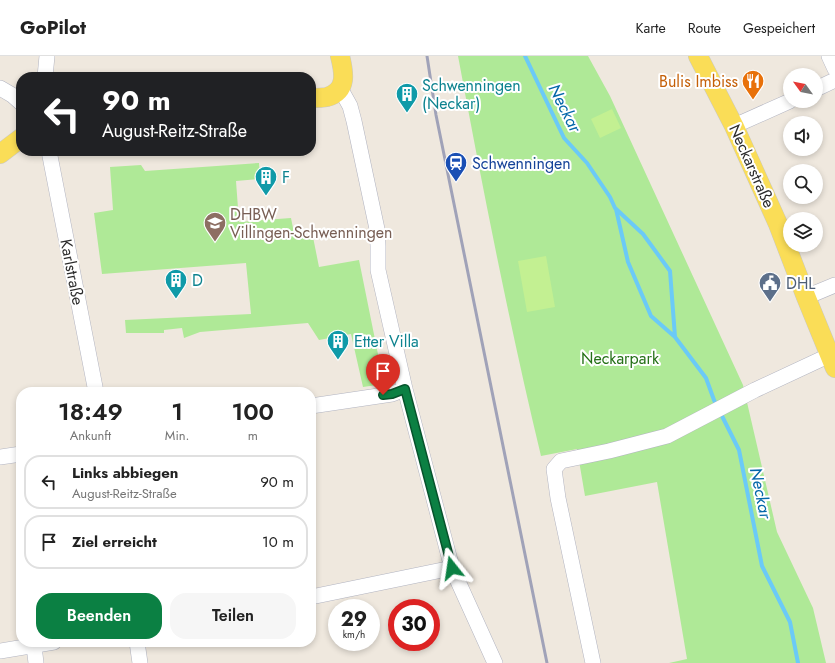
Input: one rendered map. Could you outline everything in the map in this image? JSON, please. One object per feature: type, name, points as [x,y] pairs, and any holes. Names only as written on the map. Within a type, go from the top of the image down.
[{"type":"main road","points":[[316,98],[328,97],[335,93],[343,83],[344,72],[340,56]]},
{"type":"main road","name":"Neckarstraße","points":[[698,56],[734,126],[778,224],[832,361]]},
{"type":"main road","points":[[0,154],[16,142]]},
{"type":"street","points":[[45,72],[47,56]]},
{"type":"street","points":[[829,56],[835,69]]},
{"type":"street","points":[[823,86],[835,80]]},
{"type":"street","points":[[0,88],[16,99]]},
{"type":"street","points":[[340,88],[350,106],[362,155],[377,230],[378,270],[405,389],[452,568],[495,663]]},
{"type":"street","points":[[734,126],[783,104]]},
{"type":"street","name":"Karlstraße","points":[[49,156],[95,387]]},
{"type":"street","points":[[806,298],[835,285]]},
{"type":"street","points":[[593,663],[558,498],[554,469],[561,461],[610,451],[667,436],[755,390],[832,361]]},
{"type":"street","points":[[316,405],[392,394],[405,389]]},
{"type":"street","points":[[0,457],[16,455]]},
{"type":"street","points":[[316,595],[452,568]]},
{"type":"street","points":[[0,651],[27,647]]},
{"type":"street","points":[[34,647],[36,663]]},
{"type":"street","points":[[138,647],[140,663]]},
{"type":"green space","name":"Neckarpark","points":[[458,56],[588,56],[610,96],[743,385],[777,532],[813,608],[826,663],[669,663],[687,659],[657,482],[585,496],[577,449],[541,456],[497,256]]},
{"type":"green space","points":[[612,109],[621,128],[600,138],[591,119]]},
{"type":"green space","points":[[259,163],[260,179],[236,181],[239,222],[291,218],[295,238],[313,237],[319,267],[359,260],[384,384],[363,387],[351,334],[319,340],[308,323],[200,332],[184,338],[182,328],[164,330],[164,333],[126,333],[125,320],[251,314],[246,263],[102,274],[94,213],[113,210],[110,167],[141,165],[145,171]]},
{"type":"green space","points":[[546,256],[555,307],[527,312],[518,261]]},
{"type":"waterway","name":"Neckar","points":[[525,56],[564,138],[587,163],[610,197],[615,208],[643,234],[670,271],[675,337],[706,378],[714,400],[739,450],[762,566],[790,622],[798,663]]},
{"type":"waterway","name":"Neckar","points":[[616,209],[628,262],[651,316],[675,337]]},
{"type":"railway","points":[[427,56],[436,115],[547,663]]},
{"type":"place","name":"Bulis Imbiss","points":[[753,100]]},
{"type":"place","name":"Schwenningen (Neckar)","points":[[407,114]]},
{"type":"place","name":"Schwenningen","points":[[456,182]]},
{"type":"place","name":"F","points":[[266,196]]},
{"type":"place","name":"DHBW Villingen-Schwenningen","points":[[215,242]]},
{"type":"place","name":"D","points":[[176,300]]},
{"type":"place","name":"DHL","points":[[770,302]]},
{"type":"place","name":"Etter Villa","points":[[338,360]]},
{"type":"route","points":[[383,395],[392,394],[405,389],[452,568]]}]
